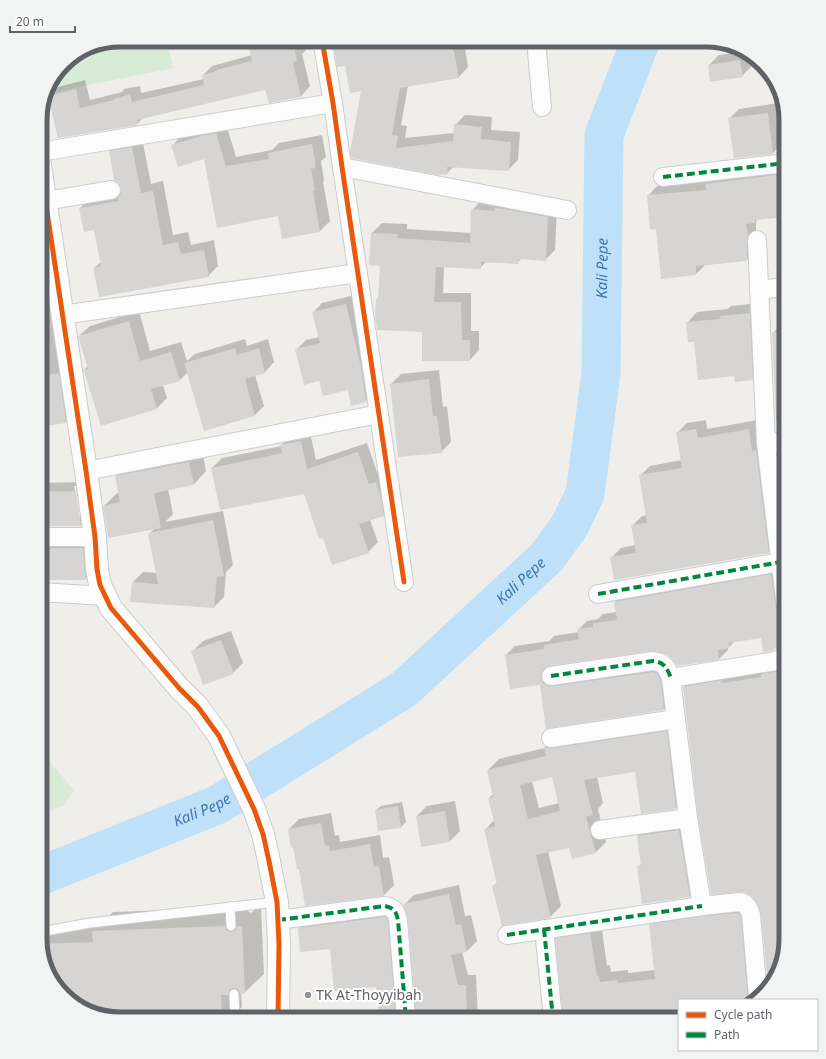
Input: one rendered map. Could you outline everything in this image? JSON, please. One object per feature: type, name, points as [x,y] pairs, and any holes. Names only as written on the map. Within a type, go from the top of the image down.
[{"type":"street","points":[[323,47],[333,103],[404,582]]},
{"type":"street","points":[[537,47],[542,107]]},
{"type":"street","points":[[47,151],[333,103]]},
{"type":"street","points":[[663,177],[779,165]]},
{"type":"street","points":[[342,167],[566,210]]},
{"type":"street","points":[[47,201],[111,190]]},
{"type":"street","points":[[47,208],[86,471],[100,584],[111,608],[179,688],[198,707],[219,736],[254,809],[265,841],[277,911],[279,944],[278,1012]]},
{"type":"street","points":[[757,240],[766,444],[779,546]]},
{"type":"street","points":[[62,315],[358,273]]},
{"type":"street","points":[[759,290],[779,288]]},
{"type":"street","points":[[86,471],[379,414]]},
{"type":"street","points":[[766,444],[779,442]]},
{"type":"street","points":[[47,537],[94,537]]},
{"type":"street","points":[[598,594],[779,562]]},
{"type":"street","points":[[47,592],[105,596]]},
{"type":"street","points":[[671,678],[776,661],[779,659]]},
{"type":"street","points":[[551,676],[653,661],[664,664],[671,678],[688,818],[702,906]]},
{"type":"street","points":[[550,738],[676,719]]},
{"type":"street","points":[[600,830],[688,818]]},
{"type":"street","points":[[507,935],[702,906],[740,902],[744,903],[749,908],[751,915],[758,991]]},
{"type":"street","points":[[277,911],[385,906],[391,907],[396,912],[398,920],[405,1012]]},
{"type":"street","points":[[544,929],[552,1012]]},
{"type":"lane","points":[[47,931],[90,923],[230,907],[277,911]]},
{"type":"lane","points":[[230,907],[231,926]]},
{"type":"lane","points":[[234,994],[235,1012]]},
{"type":"green space","points":[[168,47],[173,68],[53,92],[59,80],[68,68],[80,59],[106,48]]},
{"type":"green space","points":[[47,759],[74,790],[63,806],[47,812]]},
{"type":"building","points":[[249,47],[294,47],[297,61],[293,62],[301,97],[269,103],[265,90],[137,120],[138,125],[58,138],[49,101],[52,95],[76,89],[80,108],[114,100],[130,94],[132,102],[204,85],[202,75],[252,61]]},
{"type":"building","points":[[334,47],[452,47],[459,78],[400,88],[392,135],[398,136],[396,148],[453,141],[454,124],[482,127],[481,139],[511,142],[509,171],[447,167],[448,174],[438,175],[351,158],[350,152],[361,91],[350,93],[345,66],[337,67]]},
{"type":"building","points":[[740,60],[743,77],[710,82],[708,65]]},
{"type":"building","points":[[768,113],[773,154],[734,158],[728,118]]},
{"type":"building","points":[[216,133],[226,166],[269,159],[268,153],[312,144],[315,160],[315,168],[311,169],[315,191],[313,191],[320,232],[282,239],[278,216],[217,228],[204,159],[178,167],[171,145]]},
{"type":"building","points":[[132,147],[141,193],[153,191],[163,245],[178,242],[181,254],[204,250],[209,277],[99,297],[93,268],[101,266],[94,230],[84,232],[79,208],[118,201],[121,188],[119,183],[114,180],[109,151]]},
{"type":"building","points":[[776,175],[777,181],[779,181],[779,218],[755,220],[755,223],[746,224],[748,235],[747,261],[696,266],[696,275],[661,279],[656,229],[650,230],[647,195],[706,190],[705,184]]},
{"type":"building","points":[[494,208],[548,217],[546,261],[518,259],[518,264],[481,262],[481,269],[436,267],[434,302],[461,302],[462,340],[470,340],[470,361],[422,361],[422,332],[377,330],[375,315],[376,299],[378,299],[380,266],[369,265],[371,233],[398,234],[397,238],[470,243],[471,209],[494,211]]},
{"type":"building","points":[[346,304],[361,367],[366,402],[351,406],[348,390],[323,396],[319,381],[304,385],[295,349],[320,343],[312,312]]},
{"type":"building","points":[[750,313],[753,380],[735,382],[734,376],[698,380],[694,342],[688,342],[686,322],[720,319],[720,316]]},
{"type":"building","points":[[129,321],[140,361],[171,352],[180,381],[151,389],[157,409],[101,426],[83,369],[88,369],[78,336]]},
{"type":"building","points":[[779,332],[779,421],[776,421],[772,333]]},
{"type":"building","points":[[235,348],[237,355],[259,348],[265,373],[245,379],[255,416],[204,431],[184,363]]},
{"type":"building","points":[[59,373],[66,423],[47,426],[47,375]]},
{"type":"building","points":[[429,379],[433,416],[437,416],[442,453],[398,457],[390,384]]},
{"type":"building","points":[[696,429],[698,438],[749,429],[752,451],[756,450],[769,553],[614,580],[610,557],[636,553],[631,525],[647,523],[639,475],[682,468],[676,432]]},
{"type":"building","points":[[301,441],[307,469],[358,452],[369,484],[376,482],[381,497],[384,516],[359,524],[369,553],[332,565],[323,538],[319,539],[304,494],[220,510],[211,468],[282,453],[280,445]]},
{"type":"building","points":[[189,462],[194,485],[154,493],[161,528],[108,538],[103,506],[120,502],[115,476]]},
{"type":"building","points":[[76,491],[81,526],[47,526],[47,492]]},
{"type":"building","points":[[213,520],[224,576],[217,577],[214,608],[130,602],[132,582],[158,584],[148,533]]},
{"type":"building","points":[[47,548],[83,548],[86,580],[47,580]]},
{"type":"building","points":[[771,574],[777,613],[779,615],[779,618],[776,618],[779,646],[772,651],[763,652],[761,638],[729,643],[729,648],[718,650],[719,660],[677,666],[668,655],[651,651],[549,666],[544,668],[541,673],[543,683],[548,686],[654,672],[658,674],[661,681],[664,710],[546,729],[540,685],[510,689],[505,655],[544,649],[544,645],[579,639],[577,629],[593,627],[593,623],[617,620],[614,602]]},
{"type":"building","points":[[221,640],[234,674],[203,685],[191,651]]},
{"type":"building","points":[[778,671],[779,939],[777,958],[767,978],[761,914],[757,903],[751,896],[743,892],[711,895],[698,817],[683,687],[722,680],[723,683],[761,677],[761,674]]},
{"type":"building","points":[[667,731],[676,809],[641,814],[635,772],[584,780],[593,815],[586,817],[596,853],[572,859],[569,848],[536,855],[551,918],[502,926],[492,886],[497,884],[484,829],[495,826],[488,798],[493,797],[487,770],[546,756],[544,747],[553,748]],"holes":[[[552,777],[560,811],[528,819],[520,785]]]},
{"type":"building","points":[[398,806],[401,828],[378,831],[375,810]]},
{"type":"building","points":[[445,811],[450,842],[421,847],[416,816]]},
{"type":"building","points":[[321,823],[325,846],[329,845],[330,851],[370,844],[374,867],[379,866],[384,896],[305,906],[299,869],[297,869],[293,847],[291,848],[288,829]]},
{"type":"building","points":[[679,830],[690,897],[642,904],[637,866],[641,866],[637,836]]},
{"type":"building","points":[[449,894],[456,925],[461,924],[467,952],[451,955],[458,985],[466,985],[467,1012],[415,1012],[408,919],[403,904]]},
{"type":"building","points":[[739,913],[741,917],[747,999],[678,999],[678,1012],[562,1012],[555,938],[590,933],[597,976],[599,975],[600,982],[617,980],[618,983],[655,979],[649,924],[703,916]]},
{"type":"building","points":[[386,917],[388,922],[395,1010],[379,1011],[376,987],[334,991],[330,949],[300,952],[298,928]]},
{"type":"building","points":[[225,926],[226,930],[231,932],[235,931],[237,926],[242,926],[245,994],[240,994],[239,990],[234,988],[230,989],[228,995],[221,995],[222,1012],[120,1012],[101,1010],[84,1002],[68,991],[59,979],[48,953],[47,944],[93,942],[92,931]]},
{"type":"waterway","name":"Kali Pepe","points":[[47,873],[217,805],[404,689],[547,557],[570,525],[585,494],[601,373],[604,135],[638,47]]},
{"type":"marked path","points":[[663,177],[779,164]]},
{"type":"marked path","points":[[598,594],[779,562]]},
{"type":"marked path","points":[[551,676],[653,661],[665,666],[671,678]]},
{"type":"marked path","points":[[278,920],[385,906],[393,909],[398,920],[405,1012]]},
{"type":"marked path","points":[[507,935],[702,906]]},
{"type":"marked path","points":[[544,929],[552,1012]]},
{"type":"cycle path","points":[[323,47],[333,103],[404,582]]},
{"type":"cycle path","points":[[47,212],[86,471],[100,585],[111,608],[179,688],[198,707],[219,736],[254,809],[263,834],[277,902],[279,944],[278,1012]]},
{"type":"place","name":"TK At-Thoyyibah","points":[[308,995]]}]
